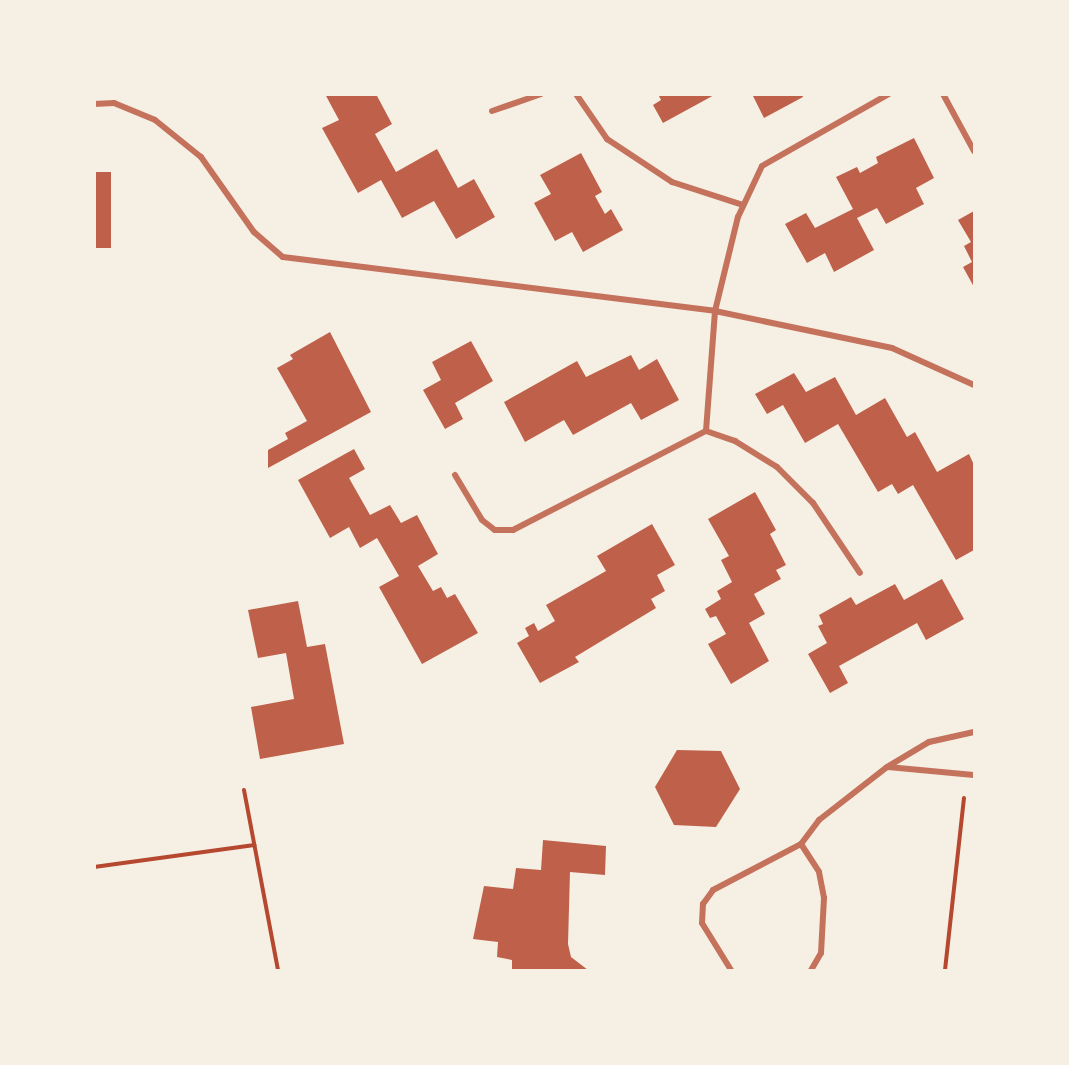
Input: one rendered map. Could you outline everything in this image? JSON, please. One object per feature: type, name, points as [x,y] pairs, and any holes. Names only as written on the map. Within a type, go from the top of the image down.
[{"type":"street","points":[[492,111],[542,94]]},
{"type":"street","points":[[576,94],[606,139],[672,182],[743,206]]},
{"type":"street","points":[[706,431],[715,311],[743,206],[762,166],[889,94]]},
{"type":"street","points":[[943,94],[975,151]]},
{"type":"street","points":[[94,104],[114,103],[154,120],[201,157],[254,232],[283,257],[715,311],[892,348],[975,385]]},
{"type":"street","points":[[455,475],[482,520],[495,530],[513,530],[706,431],[735,441],[777,467],[813,504],[860,573]]},
{"type":"street","points":[[732,970],[702,923],[703,904],[713,890],[801,844],[819,820],[887,767],[929,742],[975,732]]},
{"type":"street","points":[[887,767],[971,775]]},
{"type":"street","points":[[801,844],[819,872],[824,898],[821,953],[811,970]]},
{"type":"path","points":[[945,970],[971,775]]},
{"type":"path","points":[[244,790],[278,970]]},
{"type":"path","points":[[94,867],[255,845]]},
{"type":"building","points":[[325,94],[376,94],[392,124],[375,134],[396,172],[437,149],[458,188],[474,179],[495,217],[456,239],[434,201],[402,218],[381,180],[358,193],[322,128],[339,120]]},
{"type":"building","points":[[658,94],[716,94],[663,123],[653,105],[661,100]]},
{"type":"building","points":[[752,94],[802,94],[803,97],[764,118]]},
{"type":"building","points":[[914,138],[934,178],[916,188],[924,204],[886,224],[877,208],[857,218],[874,250],[834,272],[825,253],[807,263],[785,224],[806,213],[815,228],[853,209],[836,177],[857,167],[860,173],[878,163],[876,157]]},
{"type":"building","points":[[581,153],[602,192],[595,196],[605,214],[611,209],[623,230],[583,252],[572,232],[555,241],[534,203],[551,194],[540,175]]},
{"type":"building","points":[[94,172],[111,172],[111,248],[94,248]]},
{"type":"building","points":[[974,211],[974,287],[963,267],[972,262],[964,246],[971,242],[958,220]]},
{"type":"building","points":[[330,332],[371,412],[268,468],[268,450],[288,439],[285,433],[307,421],[277,368],[293,359],[290,355]]},
{"type":"building","points":[[471,341],[493,381],[455,403],[463,419],[445,429],[423,390],[441,380],[432,362]]},
{"type":"building","points":[[631,355],[639,370],[657,359],[679,400],[641,420],[631,403],[573,435],[564,420],[525,442],[504,402],[577,361],[586,377]]},
{"type":"building","points":[[794,373],[806,392],[835,377],[856,415],[885,398],[907,437],[915,432],[937,472],[969,454],[974,465],[974,550],[956,560],[913,485],[898,494],[892,484],[878,492],[838,424],[805,443],[783,405],[767,414],[755,394]]},
{"type":"building","points":[[354,449],[365,469],[349,478],[370,515],[390,505],[401,523],[417,515],[438,554],[418,566],[433,591],[441,587],[447,598],[455,594],[478,633],[422,664],[379,587],[399,576],[377,538],[360,548],[349,527],[330,538],[298,480]]},
{"type":"building","points":[[755,492],[776,530],[770,534],[786,565],[776,570],[781,579],[754,594],[765,614],[749,623],[769,661],[731,684],[708,644],[726,634],[716,616],[710,618],[705,609],[721,599],[717,591],[732,582],[721,560],[729,556],[708,519]]},
{"type":"building","points":[[652,524],[675,565],[657,575],[665,591],[651,599],[656,608],[575,657],[579,662],[540,683],[517,643],[529,636],[525,628],[534,623],[538,631],[555,621],[546,605],[606,571],[597,556]]},
{"type":"building","points":[[942,579],[964,619],[926,640],[917,623],[839,666],[848,683],[830,693],[808,654],[827,643],[818,626],[823,624],[819,615],[851,597],[856,605],[895,584],[904,600]]},
{"type":"building","points":[[298,601],[307,647],[325,644],[344,744],[260,759],[251,707],[294,699],[286,653],[258,658],[248,610]]},
{"type":"building","points":[[677,750],[721,751],[740,789],[716,827],[674,825],[655,787]]},
{"type":"building","points":[[543,840],[606,846],[605,875],[570,872],[568,944],[571,957],[588,970],[512,970],[512,960],[497,957],[498,942],[473,939],[484,886],[513,889],[516,868],[541,870]]}]
